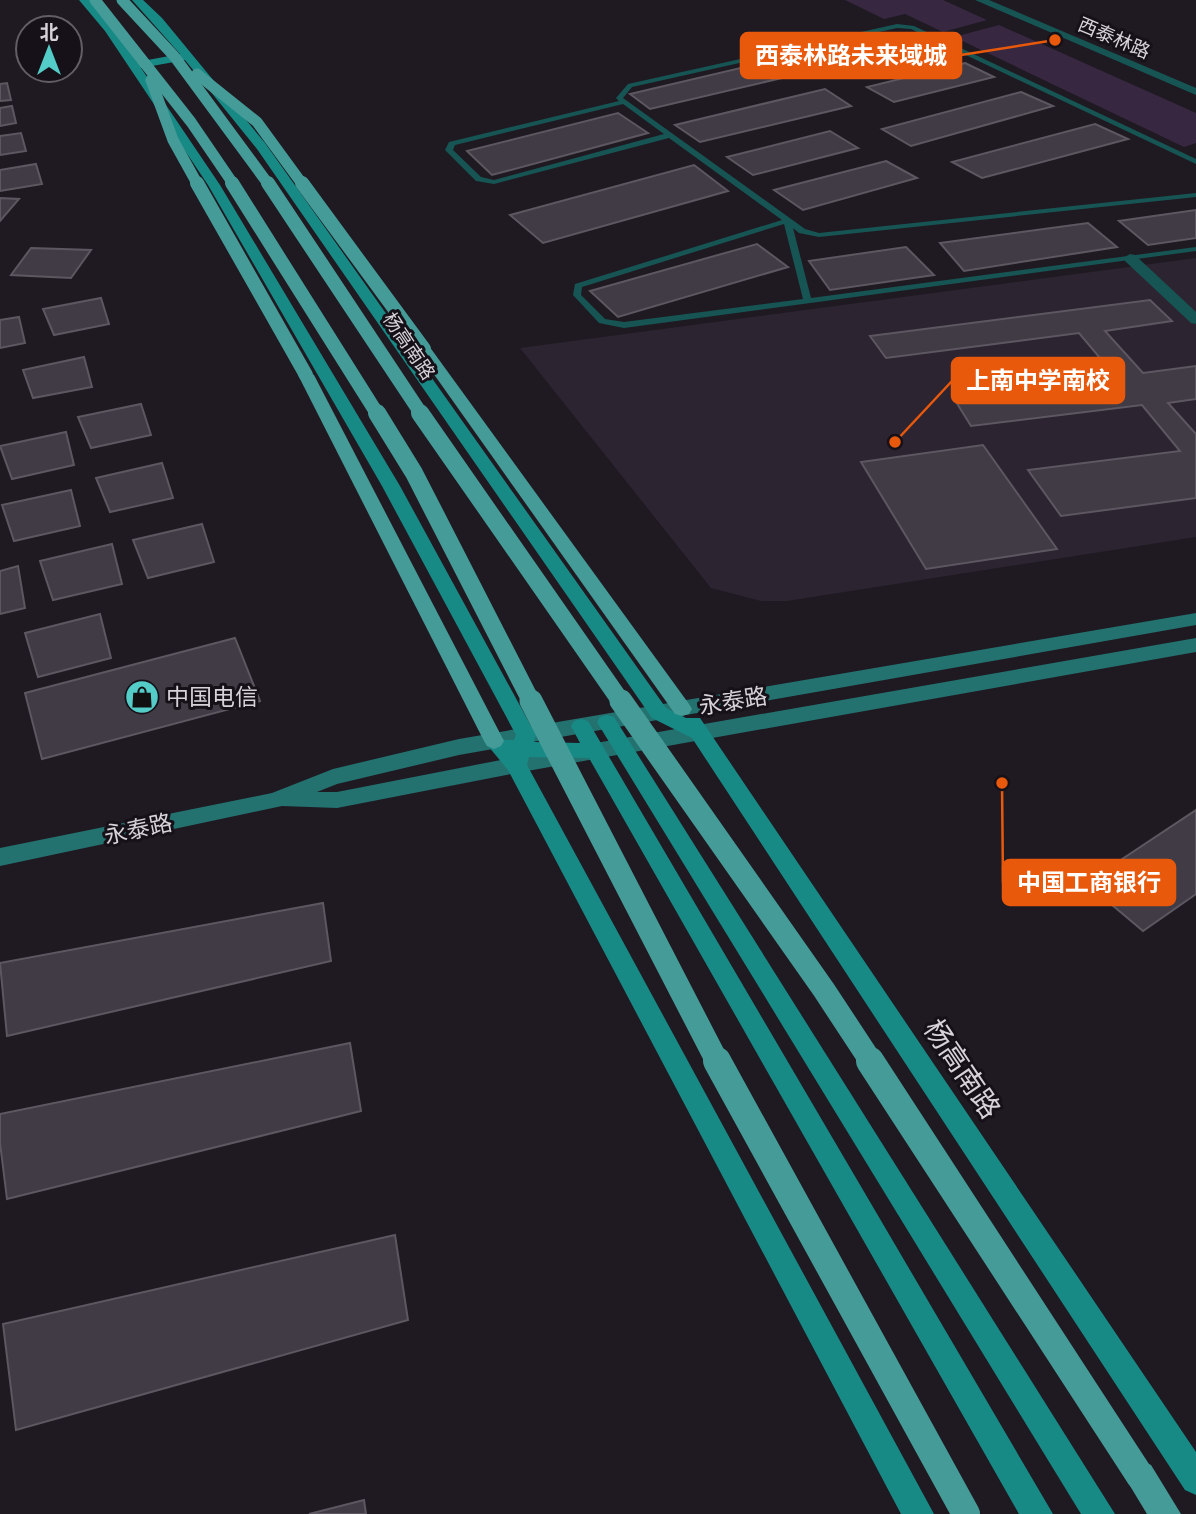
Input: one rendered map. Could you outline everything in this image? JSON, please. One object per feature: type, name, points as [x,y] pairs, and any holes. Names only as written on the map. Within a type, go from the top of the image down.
[{"type":"highway","points":[[95,0],[139,64],[191,122],[257,219],[414,473],[699,1029],[966,1514]]},
{"type":"highway","name":"杨高南路","points":[[122,0],[181,56],[463,477],[824,990],[1163,1514]]},
{"type":"highway","points":[[181,56],[257,122],[682,709]]},
{"type":"highway","points":[[139,64],[173,140],[356,469],[494,741]]},
{"type":"main road","points":[[84,0],[139,64],[214,185],[391,486],[521,750],[551,833],[918,1514]]},
{"type":"main road","name":"杨高南路","points":[[137,0],[158,20],[181,56],[261,146],[659,713],[700,733],[1196,1479]]},
{"type":"main road","points":[[139,64],[181,56]]},
{"type":"main road","points":[[383,524],[391,486]]},
{"type":"main road","points":[[682,709],[700,733]]},
{"type":"main road","points":[[623,747],[659,713]]},
{"type":"main road","points":[[607,722],[1099,1514]]},
{"type":"main road","points":[[581,726],[1037,1514]]},
{"type":"main road","points":[[494,741],[521,750],[594,751]]},
{"type":"street","name":"西泰林路","points":[[980,0],[1196,92]]},
{"type":"street","points":[[1130,258],[1196,320]]},
{"type":"street","name":"永泰路","points":[[275,800],[337,800],[521,750],[581,726],[1196,620]]},
{"type":"street","name":"永泰路","points":[[521,750],[594,751],[623,747],[1196,645]]},
{"type":"street","name":"永泰路","points":[[0,857],[275,800],[333,777],[494,741]]},
{"type":"lane","points":[[1196,162],[924,30],[912,27],[897,26],[630,85],[619,98],[787,221],[802,231],[819,235],[1196,195]]},
{"type":"lane","points":[[623,102],[452,145],[449,150],[479,179],[494,183],[670,135]]},
{"type":"lane","points":[[787,221],[578,286],[577,295],[601,321],[624,325],[1196,249]]},
{"type":"lane","points":[[787,221],[808,301]]},
{"type":"shaded area","points":[[845,0],[943,0],[987,20],[943,32],[905,14],[884,19]]},
{"type":"shaded area","points":[[999,25],[1196,113],[1196,143],[1184,147],[954,37]]},
{"type":"shaded area","points":[[1196,258],[1196,537],[787,601],[761,601],[711,588],[520,348]]},
{"type":"building","points":[[779,59],[803,73],[650,109],[630,94]]},
{"type":"building","points":[[965,63],[994,77],[894,102],[867,87]]},
{"type":"building","points":[[7,83],[11,100],[0,101],[0,84]]},
{"type":"building","points":[[825,89],[851,106],[700,142],[675,125]]},
{"type":"building","points":[[1021,92],[1053,106],[911,146],[882,129]]},
{"type":"building","points":[[12,106],[16,123],[0,126],[0,108]]},
{"type":"building","points":[[618,113],[648,133],[492,175],[467,151]]},
{"type":"building","points":[[1095,124],[1128,139],[982,178],[952,162]]},
{"type":"building","points":[[830,131],[858,148],[753,175],[727,157]]},
{"type":"building","points":[[21,133],[26,151],[0,155],[0,136]]},
{"type":"building","points":[[886,161],[917,178],[803,210],[774,190]]},
{"type":"building","points":[[36,164],[42,184],[0,191],[0,170]]},
{"type":"building","points":[[694,165],[728,191],[543,243],[510,215]]},
{"type":"building","points":[[0,198],[19,199],[0,221]]},
{"type":"building","points":[[1196,210],[1196,238],[1148,245],[1119,221]]},
{"type":"building","points":[[1088,223],[1117,247],[964,271],[940,243]]},
{"type":"building","points":[[757,244],[788,267],[618,317],[590,291]]},
{"type":"building","points":[[906,247],[934,275],[830,290],[809,261]]},
{"type":"building","points":[[31,248],[91,250],[71,278],[11,275]]},
{"type":"building","points":[[101,298],[109,324],[54,335],[43,309]]},
{"type":"building","points":[[1150,300],[1172,321],[1105,331],[1143,373],[1196,366],[1196,399],[1168,403],[1196,434],[1196,498],[1061,516],[1028,470],[1180,451],[1142,405],[971,426],[953,397],[1116,377],[1079,333],[886,358],[870,336]]},
{"type":"building","points":[[19,317],[25,343],[0,348],[0,320]]},
{"type":"building","points":[[84,357],[92,387],[33,398],[23,370]]},
{"type":"building","points":[[141,404],[151,435],[91,448],[78,417]]},
{"type":"building","points":[[66,432],[74,465],[12,479],[0,446]]},
{"type":"building","points":[[983,445],[1057,549],[926,569],[861,462]]},
{"type":"building","points":[[162,463],[173,498],[110,512],[96,478]]},
{"type":"building","points":[[71,490],[80,526],[14,541],[2,505]]},
{"type":"building","points":[[202,524],[214,562],[148,578],[133,540]]},
{"type":"building","points":[[112,544],[122,584],[53,600],[40,561]]},
{"type":"building","points":[[18,566],[25,608],[0,614],[0,571]]},
{"type":"building","points":[[100,614],[111,658],[38,677],[25,633]]},
{"type":"building","name":"中国电信","points":[[235,638],[260,701],[42,759],[25,693]]},
{"type":"building","points":[[1196,810],[1196,894],[1143,931],[1086,883]]},
{"type":"building","points":[[323,903],[331,961],[7,1036],[0,963]]},
{"type":"building","points":[[350,1043],[361,1111],[7,1199],[0,1143],[0,1114]]},
{"type":"building","points":[[395,1235],[408,1320],[16,1430],[3,1324]]},
{"type":"building","points":[[364,1500],[366,1514],[309,1514]]},
{"type":"place","name":"西泰林路未来域城","points":[[1055,40]]},
{"type":"place","name":"上南中学南校","points":[[895,442]]},
{"type":"place","name":"中国电信","points":[[142,697]]},
{"type":"place","name":"中国工商银行","points":[[1002,783]]}]
